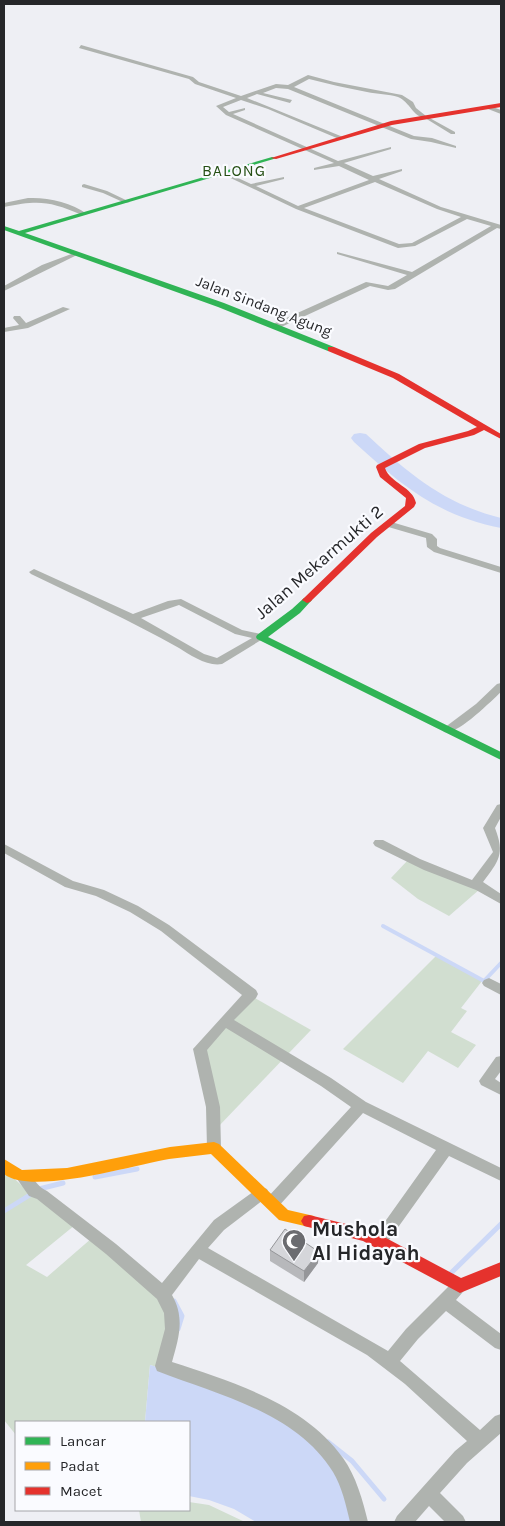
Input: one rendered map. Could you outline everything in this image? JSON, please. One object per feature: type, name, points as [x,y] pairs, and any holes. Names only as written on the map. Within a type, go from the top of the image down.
[{"type":"street","points":[[81,47],[188,77],[342,138]]},
{"type":"street","points":[[289,87],[308,77],[344,86],[400,96],[411,103],[414,109],[453,133]]},
{"type":"street","points":[[454,147],[432,140],[417,139],[381,126],[289,87],[276,86],[219,106],[228,114],[373,179],[465,218],[499,227]]},
{"type":"street","points":[[321,99],[344,86]]},
{"type":"street","points":[[258,93],[290,100]]},
{"type":"street","points":[[350,112],[366,108]]},
{"type":"street","points":[[19,233],[381,126],[426,117],[498,108]]},
{"type":"street","points":[[228,114],[243,109]]},
{"type":"street","points":[[316,169],[389,148]]},
{"type":"street","points":[[298,208],[400,170]]},
{"type":"street","points":[[223,173],[298,208],[393,245],[404,247],[413,245],[465,218]]},
{"type":"street","points":[[249,186],[282,178]]},
{"type":"street","points":[[84,186],[105,192],[127,202]]},
{"type":"street","points":[[4,205],[29,199],[45,199],[84,214]]},
{"type":"street","points":[[276,326],[369,284],[390,288],[499,227]]},
{"type":"street","name":"Jalan Sindang Agung","points":[[4,228],[276,326],[383,370],[501,437]]},
{"type":"street","points":[[339,252],[412,275]]},
{"type":"street","points":[[4,290],[45,267],[76,254]]},
{"type":"street","points":[[4,330],[25,326],[66,309]]},
{"type":"street","points":[[18,318],[25,326]]},
{"type":"street","name":"Jalan Mekarmukti 2","points":[[484,427],[463,436],[422,446],[380,467],[383,475],[412,500],[409,508],[364,544],[296,612],[261,637],[501,756]]},
{"type":"street","points":[[388,524],[429,536],[432,539],[432,548],[436,550],[478,561],[501,570]]},
{"type":"street","points":[[34,572],[133,618],[200,656],[218,662],[261,637]]},
{"type":"street","points":[[133,618],[172,603],[181,602],[239,632],[261,637]]},
{"type":"street","points":[[448,730],[480,706],[501,686]]},
{"type":"street","points":[[480,887],[477,882],[479,878],[498,852],[498,846],[489,828],[501,808]]},
{"type":"street","points":[[379,843],[439,873],[480,887],[501,900]]},
{"type":"street","points":[[4,848],[69,884],[100,893],[134,909],[165,928],[251,994],[200,1049],[214,1107],[214,1148],[284,1215],[366,1235],[460,1286]]},
{"type":"street","points":[[489,983],[501,990]]},
{"type":"street","points":[[225,1021],[326,1082],[361,1106],[501,1175]]},
{"type":"street","points":[[501,1061],[486,1081],[501,1089]]},
{"type":"street","points":[[163,1294],[196,1250],[219,1225],[267,1198],[361,1106]]},
{"type":"street","points":[[4,1165],[12,1172],[22,1176],[67,1174],[170,1153],[214,1148]]},
{"type":"street","points":[[379,1242],[446,1148]]},
{"type":"street","points":[[22,1176],[34,1192],[42,1195],[111,1249],[163,1294],[170,1306],[174,1321],[163,1366],[230,1390],[268,1407],[316,1440],[327,1451],[342,1472],[359,1522]]},
{"type":"street","points":[[196,1250],[373,1350],[417,1384],[480,1441]]},
{"type":"street","points":[[389,1362],[412,1334],[460,1286],[501,1268]]},
{"type":"street","points":[[445,1302],[501,1343]]},
{"type":"street","points":[[402,1522],[462,1457],[501,1422]]},
{"type":"street","points":[[429,1494],[457,1522]]},
{"type":"green space","points":[[408,860],[480,889],[449,916],[418,899],[391,878]]},
{"type":"green space","points":[[436,956],[482,981],[461,1008],[467,1011],[451,1032],[476,1045],[458,1068],[428,1051],[403,1083],[343,1049]]},
{"type":"green space","points":[[253,997],[311,1030],[218,1127],[205,1050]]},
{"type":"green space","points":[[4,1169],[33,1196],[75,1225],[26,1265],[47,1277],[92,1238],[163,1300],[170,1320],[157,1367],[150,1365],[145,1421],[15,1421],[15,1434],[4,1420]]},
{"type":"green space","points":[[190,1502],[209,1505],[245,1522],[141,1522],[139,1511],[190,1511]]},
{"type":"water","points":[[150,1365],[176,1372],[261,1406],[306,1438],[328,1458],[348,1495],[356,1522],[256,1522],[234,1509],[209,1500],[190,1496],[190,1421],[145,1421]]},
{"type":"building","points":[[285,1229],[319,1252],[304,1271],[270,1250]]},
{"type":"waterway","points":[[360,438],[405,479],[431,496],[459,510],[501,523]]},
{"type":"waterway","points":[[383,926],[484,981],[501,963]]},
{"type":"waterway","points":[[95,1177],[137,1169]]},
{"type":"waterway","points":[[39,1189],[63,1183]]},
{"type":"waterway","points":[[4,1211],[33,1193]]},
{"type":"waterway","points":[[451,1273],[501,1224]]},
{"type":"waterway","points":[[174,1301],[182,1316],[178,1329]]},
{"type":"waterway","points":[[328,1442],[352,1461],[384,1499]]},
{"type":"traffic: fast","points":[[19,233],[274,158]]},
{"type":"traffic: fast","points":[[4,228],[221,305],[331,349]]},
{"type":"traffic: fast","points":[[307,600],[296,611],[261,637],[501,756]]},
{"type":"traffic: slow","points":[[4,1165],[11,1172],[22,1176],[67,1174],[170,1153],[214,1148],[284,1215],[309,1221]]},
{"type":"traffic: jam","points":[[274,158],[391,123],[501,105]]},
{"type":"traffic: jam","points":[[331,349],[396,376],[501,437]]},
{"type":"traffic: jam","points":[[307,600],[374,535],[409,507],[411,503],[410,497],[383,475],[380,467],[422,446],[471,433],[484,427]]},
{"type":"traffic: jam","points":[[309,1221],[366,1235],[460,1286],[501,1269]]},
{"type":"place","name":"Mushola Al Hidayah","points":[[294,1262]]},
{"type":"district","name":"BALONG","points":[[234,170]]}]
